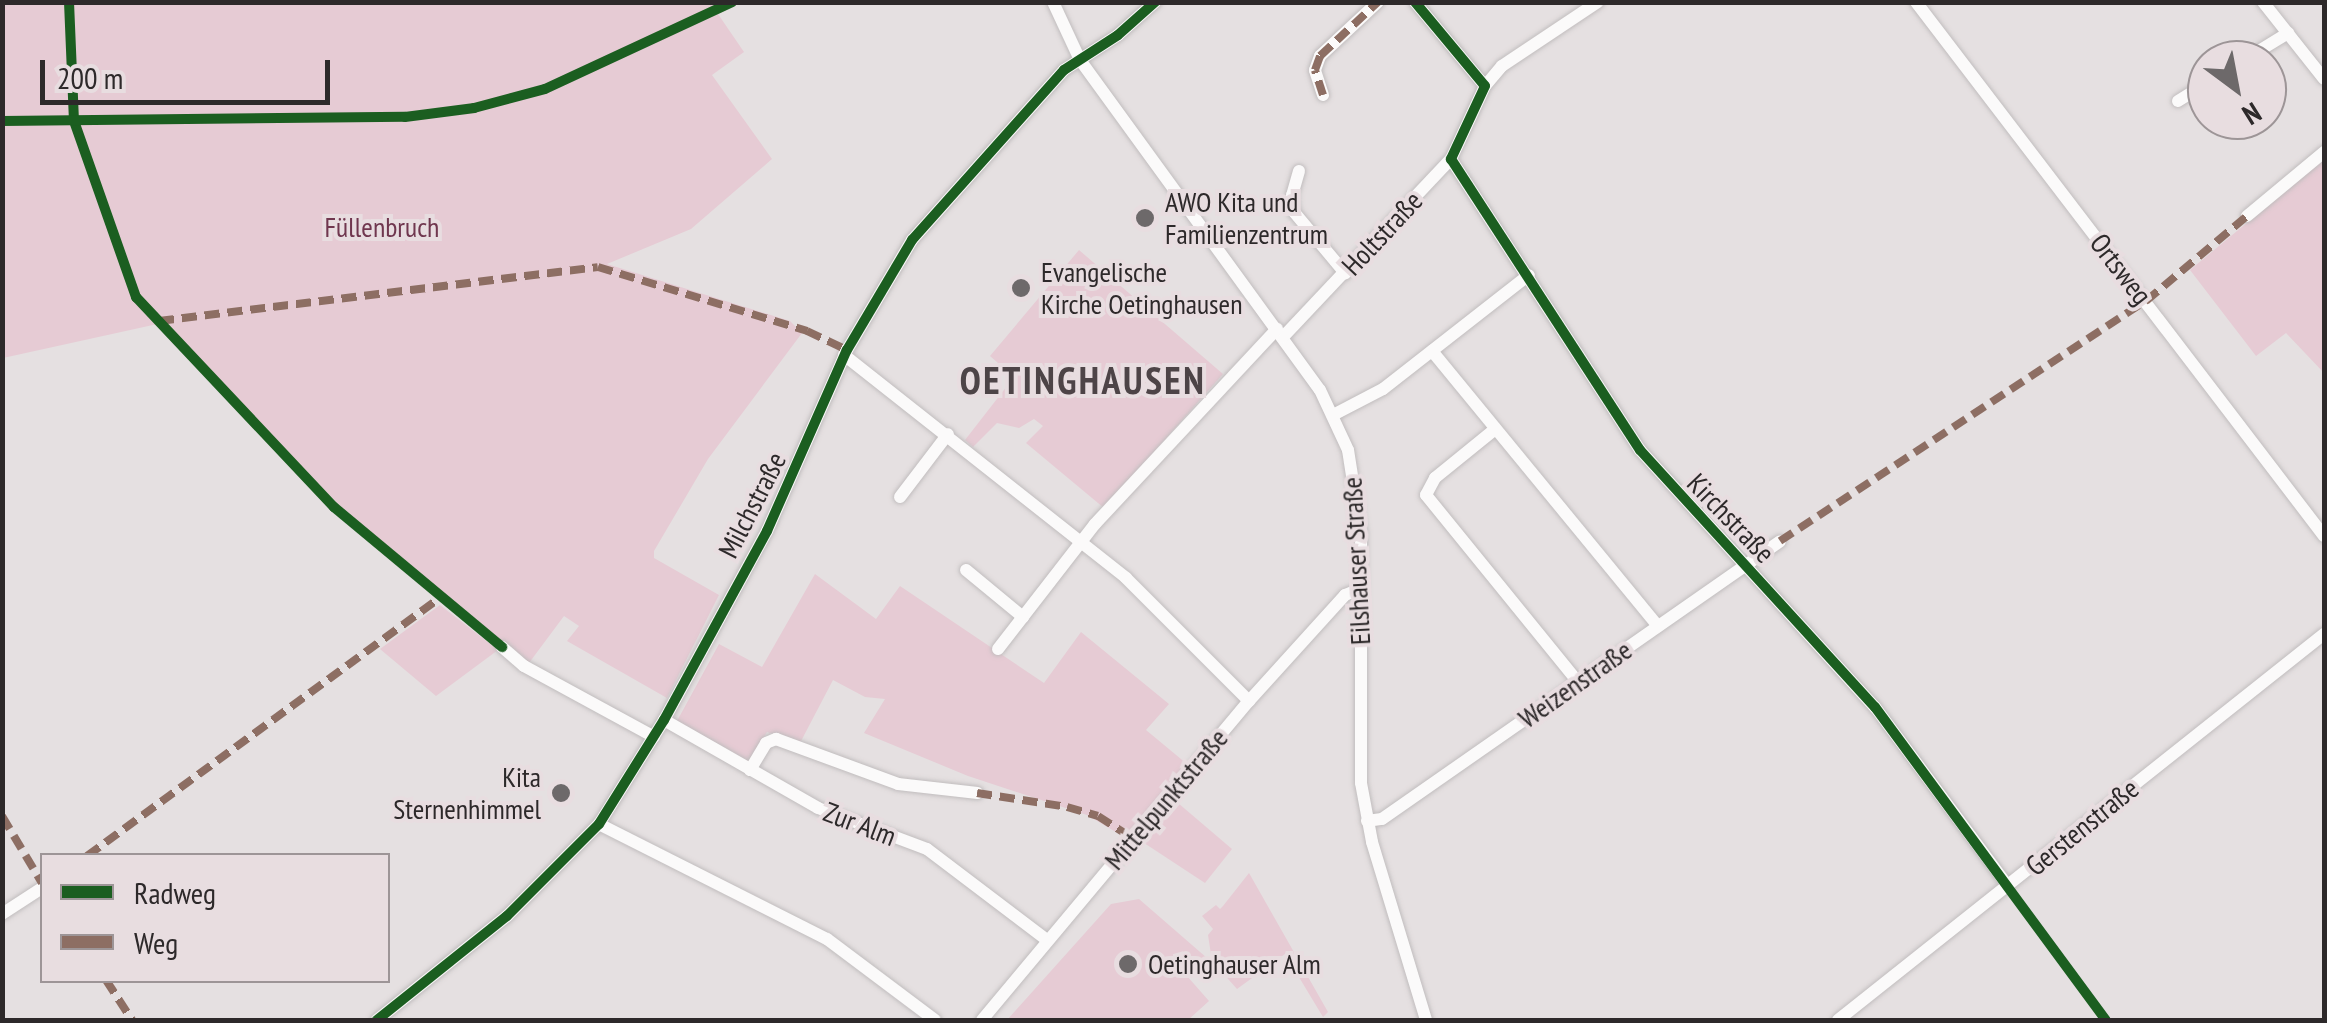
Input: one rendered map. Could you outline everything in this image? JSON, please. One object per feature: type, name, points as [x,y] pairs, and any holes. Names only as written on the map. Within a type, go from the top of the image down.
[{"type":"street","name":"Eilshauser Straße","points":[[1053,2],[1080,60],[1280,333],[1333,414],[1356,479],[1362,783],[1367,821],[1426,1020]]},
{"type":"street","name":"Milchstraße","points":[[377,1020],[507,916],[599,824],[664,720],[766,531],[844,355],[912,240],[1064,70],[1156,2]]},
{"type":"street","points":[[1323,95],[1316,74],[1320,56],[1378,2]]},
{"type":"street","name":"Holtstraße","points":[[998,649],[1081,541],[1280,333],[1345,273],[1451,159],[1485,86],[1502,66],[1598,2]]},
{"type":"street","name":"Ortsweg","points":[[1916,2],[2324,536]]},
{"type":"street","points":[[2263,2],[2324,79]]},
{"type":"street","points":[[1416,3],[1485,86]]},
{"type":"street","points":[[2277,40],[2288,33]]},
{"type":"street","points":[[2178,101],[2187,95]]},
{"type":"street","points":[[2247,216],[2324,152]]},
{"type":"street","name":"Kirchstraße","points":[[1451,159],[1640,450],[1874,707],[2008,886]]},
{"type":"street","points":[[1300,172],[1292,194],[1294,212],[1345,273]]},
{"type":"street","points":[[1333,414],[1383,389],[1529,275]]},
{"type":"street","points":[[1432,351],[1658,626]]},
{"type":"street","points":[[844,355],[1126,578],[1249,701]]},
{"type":"street","points":[[1494,430],[1435,478],[1426,495],[1433,510],[1578,682]]},
{"type":"street","points":[[900,498],[948,434]]},
{"type":"street","name":"Weizenstraße","points":[[1367,821],[1382,819],[1780,541]]},
{"type":"street","points":[[966,570],[1023,616]]},
{"type":"street","name":"Mittelpunktstraße","points":[[982,1020],[1249,701],[1345,594],[1360,589]]},
{"type":"street","name":"Gerstenstraße","points":[[1838,1020],[2324,634]]},
{"type":"street","points":[[502,647],[524,666],[654,737]]},
{"type":"street","name":"Zur Alm","points":[[664,720],[818,808],[927,849],[1048,940]]},
{"type":"street","points":[[750,770],[766,743],[776,739],[898,784],[977,794]]},
{"type":"street","points":[[599,824],[827,939],[934,1020]]},
{"type":"street","points":[[2,914],[40,889]]},
{"type":"green space","name":"Füllenbruch","points":[[3,3],[741,3],[718,14],[744,52],[712,75],[772,159],[691,229],[607,264],[790,321],[802,333],[708,459],[654,551],[654,558],[719,595],[667,698],[567,641],[579,626],[564,616],[529,663],[524,661],[342,508],[162,323],[3,358]]},
{"type":"green space","points":[[2324,159],[2324,373],[2286,333],[2256,356],[2190,270]]},
{"type":"green space","points":[[1079,250],[1223,374],[1104,508],[1026,443],[1043,426],[1034,419],[1019,428],[997,423],[973,447],[965,440],[1014,377],[990,356]]},
{"type":"green space","points":[[815,574],[876,619],[900,586],[1044,683],[1081,632],[1169,704],[1146,730],[1187,764],[1126,838],[1087,815],[968,776],[864,733],[885,699],[865,697],[833,680],[800,743],[767,732],[749,763],[677,721],[719,644],[762,667]]},
{"type":"green space","points":[[440,605],[498,650],[436,696],[380,649]]},
{"type":"green space","points":[[1171,797],[1232,849],[1205,883],[1138,839]]},
{"type":"green space","points":[[1249,873],[1328,1012],[1323,1017],[1285,954],[1237,989],[1212,961],[1208,935],[1213,929],[1202,916],[1216,905],[1220,909]]},
{"type":"green space","points":[[1139,899],[1207,958],[1187,976],[1209,1001],[1188,1020],[1007,1020],[1111,904]]},
{"type":"marked path","points":[[1323,95],[1315,70],[1320,56],[1378,2]]},
{"type":"marked path","points":[[1780,541],[2146,301],[2247,216]]},
{"type":"marked path","points":[[159,321],[598,267],[807,331],[847,350]]},
{"type":"marked path","points":[[91,853],[441,597]]},
{"type":"marked path","points":[[977,793],[1067,807],[1098,816],[1132,838]]},
{"type":"marked path","points":[[2,816],[40,880]]},
{"type":"marked path","points":[[108,983],[132,1020]]},
{"type":"cycle path","points":[[69,2],[74,121],[136,297],[334,507],[502,647]]},
{"type":"cycle path","points":[[2,121],[405,117],[474,108],[545,89],[732,2]]},
{"type":"cycle path","points":[[377,1020],[507,916],[599,824],[664,720],[767,531],[847,350],[912,240],[1064,70],[1118,35],[1155,2]]},
{"type":"cycle path","points":[[1415,2],[1485,86],[1451,159],[1640,450],[1875,707],[2106,1020]]},
{"type":"place","name":"AWO Kita und Familienzentrum","points":[[1145,218]]},
{"type":"place","name":"Evangelische Kirche Oetinghausen","points":[[1021,288]]},
{"type":"place","name":"Kita Sternenhimmel","points":[[561,793]]},
{"type":"place","name":"Oetinghauser Alm","points":[[1128,964]]},
{"type":"district","name":"OETINGHAUSEN","points":[[1083,380]]}]
